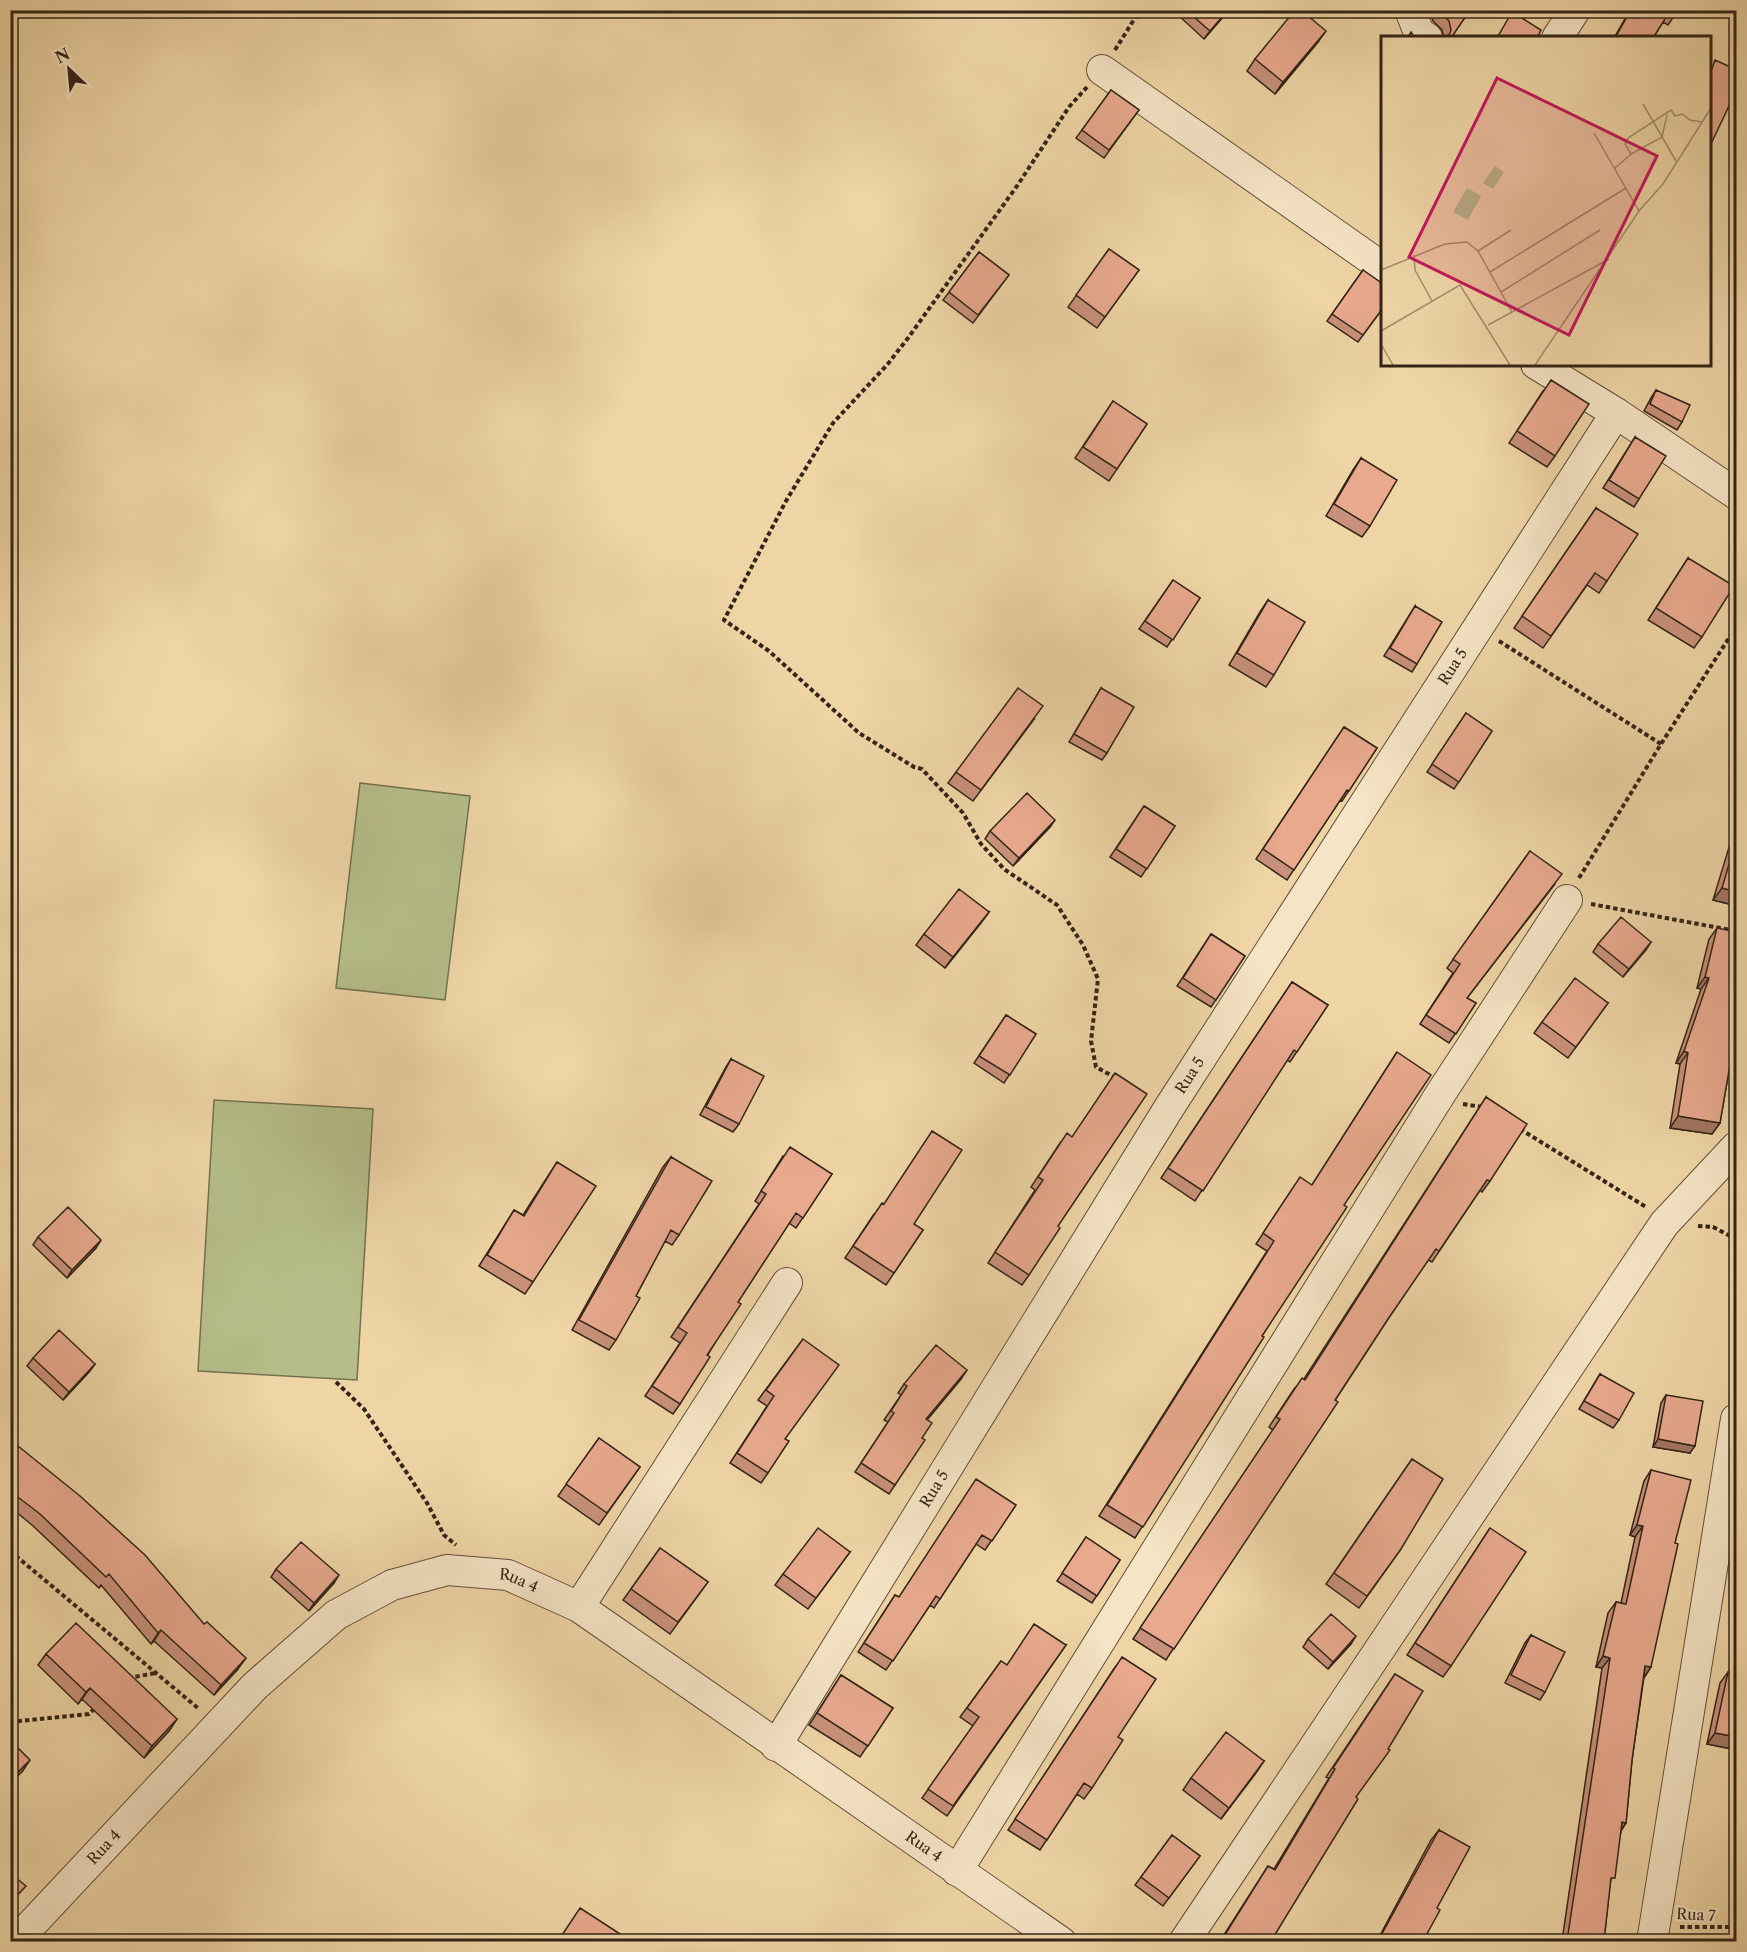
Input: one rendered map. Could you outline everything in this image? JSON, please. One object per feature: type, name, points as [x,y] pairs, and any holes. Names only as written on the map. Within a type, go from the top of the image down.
[{"type":"street","points":[[1410,10],[1419,33],[1424,36]]},
{"type":"street","points":[[1558,36],[1575,10]]},
{"type":"street","points":[[1102,70],[1381,266]]},
{"type":"street","points":[[1539,366],[1616,413],[1737,494]]},
{"type":"street","name":"Rua 5","points":[[776,1746],[1167,1111],[1616,413]]},
{"type":"street","points":[[957,1871],[1441,1093],[1566,900]]},
{"type":"street","points":[[1184,1941],[1664,1224],[1737,1147]]},
{"type":"street","points":[[579,1607],[786,1283]]},
{"type":"street","points":[[1654,1933],[1737,1419]]},
{"type":"street","name":"Rua 4","points":[[32,1934],[255,1686],[336,1615],[392,1585],[447,1570],[508,1575],[579,1607],[776,1746],[1061,1941]]},
{"type":"path","points":[[1118,1080],[1096,1067],[1091,1041],[1098,979],[1083,945],[1057,905],[1004,869],[981,844],[963,813],[922,769],[914,767],[859,733],[769,651],[724,620],[786,501],[833,423],[887,365],[908,338],[1017,186],[1069,107],[1102,70],[1140,10]]},
{"type":"path","points":[[1737,627],[1661,744],[1566,900],[1737,931]]},
{"type":"path","points":[[1478,628],[1661,744]]},
{"type":"path","points":[[1441,1093],[1457,1103],[1483,1108],[1492,1113]]},
{"type":"path","points":[[1512,1124],[1600,1176],[1651,1210],[1664,1224],[1713,1227],[1737,1239]]},
{"type":"path","points":[[336,1383],[364,1409],[427,1503],[444,1535],[462,1550]]},
{"type":"path","points":[[10,1551],[218,1726]]},
{"type":"path","points":[[120,1682],[129,1677],[156,1673]]},
{"type":"path","points":[[10,1722],[89,1714],[97,1705]]},
{"type":"path","name":"Rua 7","points":[[1654,1933],[1737,1927]]},
{"type":"green space","points":[[360,783],[470,796],[445,1000],[336,988]]},
{"type":"green space","points":[[214,1100],[373,1109],[357,1380],[198,1371]]},
{"type":"building","points":[[1186,10],[1228,10],[1210,31]]},
{"type":"building","points":[[1295,10],[1301,10],[1326,31],[1283,82],[1255,59]]},
{"type":"building","points":[[1439,10],[1470,10],[1452,36],[1449,36],[1451,30],[1449,21]]},
{"type":"building","points":[[1631,10],[1678,10],[1674,17],[1668,14],[1654,36],[1616,36]]},
{"type":"building","points":[[1512,12],[1541,30],[1538,36],[1498,36]]},
{"type":"building","points":[[1715,60],[1737,70],[1737,89],[1711,144],[1711,71]]},
{"type":"building","points":[[1111,90],[1139,110],[1109,150],[1082,130]]},
{"type":"building","points":[[1109,249],[1139,270],[1105,317],[1076,295]]},
{"type":"building","points":[[979,252],[1009,275],[978,315],[949,292]]},
{"type":"building","points":[[1363,270],[1381,283],[1381,311],[1363,335],[1332,314]]},
{"type":"building","points":[[1551,380],[1589,404],[1555,456],[1517,431]]},
{"type":"building","points":[[1656,390],[1690,405],[1682,422],[1650,404]]},
{"type":"building","points":[[1113,401],[1147,424],[1117,469],[1083,447]]},
{"type":"building","points":[[1635,437],[1666,456],[1639,499],[1609,480]]},
{"type":"building","points":[[1361,458],[1397,480],[1370,526],[1334,504]]},
{"type":"building","points":[[1596,508],[1638,534],[1607,581],[1595,573],[1551,636],[1522,616]]},
{"type":"building","points":[[1688,558],[1734,586],[1702,637],[1656,608]]},
{"type":"building","points":[[1173,580],[1200,598],[1173,640],[1145,621]]},
{"type":"building","points":[[1268,600],[1305,622],[1274,675],[1237,653]]},
{"type":"building","points":[[1415,606],[1442,622],[1417,664],[1390,648]]},
{"type":"building","points":[[1018,688],[1043,706],[981,790],[956,772]]},
{"type":"building","points":[[1101,688],[1134,707],[1107,753],[1074,734]]},
{"type":"building","points":[[1466,713],[1492,731],[1459,782],[1432,764]]},
{"type":"building","points":[[1344,727],[1377,748],[1294,870],[1263,849]]},
{"type":"building","points":[[1027,793],[1055,820],[1019,858],[990,831]]},
{"type":"building","points":[[1144,806],[1175,826],[1147,869],[1116,849]]},
{"type":"building","points":[[1737,837],[1737,892],[1722,888]]},
{"type":"building","points":[[1530,851],[1562,874],[1467,998],[1476,1003],[1456,1034],[1426,1015],[1460,964],[1453,959]]},
{"type":"building","points":[[959,889],[989,912],[953,957],[924,934]]},
{"type":"building","points":[[1621,917],[1651,942],[1629,969],[1598,944]]},
{"type":"building","points":[[1717,928],[1737,932],[1737,1043],[1731,1059],[1720,1123],[1678,1116],[1688,1053],[1684,1051],[1709,978],[1705,977]]},
{"type":"building","points":[[1211,934],[1245,956],[1216,1000],[1183,978]]},
{"type":"building","points":[[1575,978],[1608,1003],[1576,1047],[1542,1022]]},
{"type":"building","points":[[1292,982],[1328,1005],[1297,1052],[1294,1050],[1203,1191],[1168,1168]]},
{"type":"building","points":[[1006,1015],[1036,1034],[1010,1075],[979,1056]]},
{"type":"building","points":[[1397,1052],[1431,1075],[1344,1205],[1347,1207],[1262,1336],[1264,1337],[1143,1527],[1107,1505],[1274,1241],[1263,1233],[1300,1177],[1312,1185]]},
{"type":"building","points":[[731,1059],[764,1076],[739,1124],[706,1107]]},
{"type":"building","points":[[1115,1073],[1147,1094],[1058,1226],[1060,1228],[1029,1275],[995,1252],[1043,1180],[1038,1177],[1067,1133],[1072,1137]]},
{"type":"building","points":[[1486,1097],[1527,1124],[1490,1181],[1487,1180],[1439,1251],[1436,1249],[1388,1319],[1335,1400],[1338,1402],[1174,1649],[1140,1628],[1280,1419],[1276,1417],[1302,1378],[1305,1380]]},
{"type":"building","points":[[932,1131],[962,1150],[914,1224],[923,1230],[894,1273],[853,1246]]},
{"type":"building","points":[[790,1147],[832,1174],[803,1218],[796,1213],[738,1302],[741,1304],[707,1355],[710,1357],[680,1404],[652,1386],[687,1333],[678,1327],[766,1194],[761,1191]]},
{"type":"building","points":[[671,1157],[712,1181],[679,1235],[671,1230],[636,1296],[640,1298],[616,1340],[579,1320]]},
{"type":"building","points":[[557,1162],[596,1186],[533,1282],[487,1255],[514,1210],[524,1216]]},
{"type":"building","points":[[68,1207],[101,1240],[72,1270],[38,1237]]},
{"type":"building","points":[[59,1330],[95,1364],[69,1392],[33,1358]]},
{"type":"building","points":[[803,1339],[839,1365],[785,1439],[789,1441],[768,1473],[737,1453],[774,1396],[766,1390]]},
{"type":"building","points":[[936,1345],[967,1370],[926,1419],[932,1423],[922,1438],[925,1440],[895,1485],[861,1463],[894,1413],[891,1411],[907,1386],[904,1384]]},
{"type":"building","points":[[1600,1374],[1634,1393],[1619,1420],[1584,1401]]},
{"type":"building","points":[[1666,1395],[1703,1401],[1695,1446],[1658,1439]]},
{"type":"building","points":[[599,1438],[640,1467],[607,1513],[566,1484]]},
{"type":"building","points":[[18,1446],[80,1496],[145,1555],[204,1624],[207,1622],[246,1658],[221,1685],[161,1630],[158,1633],[109,1574],[106,1577],[40,1514],[10,1491],[10,1455]]},
{"type":"building","points":[[1412,1459],[1443,1479],[1401,1549],[1367,1596],[1334,1573]]},
{"type":"building","points":[[1651,1470],[1691,1480],[1675,1543],[1678,1544],[1651,1667],[1645,1666],[1626,1823],[1622,1822],[1615,1878],[1611,1878],[1604,1941],[1567,1941],[1610,1658],[1603,1656],[1616,1602],[1626,1604],[1643,1526],[1637,1525]]},
{"type":"building","points":[[976,1479],[1016,1505],[992,1541],[982,1535],[940,1599],[936,1596],[893,1661],[864,1643],[895,1595],[899,1597]]},
{"type":"building","points":[[818,1528],[850,1552],[816,1598],[783,1574]]},
{"type":"building","points":[[1490,1528],[1526,1552],[1451,1666],[1415,1643]]},
{"type":"building","points":[[1086,1537],[1120,1560],[1097,1596],[1062,1573]]},
{"type":"building","points":[[301,1542],[339,1575],[314,1603],[276,1569]]},
{"type":"building","points":[[660,1548],[708,1582],[678,1622],[631,1589]]},
{"type":"building","points":[[1331,1614],[1356,1636],[1333,1662],[1308,1639]]},
{"type":"building","points":[[76,1623],[177,1719],[152,1746],[90,1688],[86,1692],[46,1654]]},
{"type":"building","points":[[1034,1624],[1066,1645],[953,1806],[928,1789],[979,1717],[967,1708],[1001,1661],[1007,1665]]},
{"type":"building","points":[[1531,1635],[1565,1652],[1545,1692],[1511,1675]]},
{"type":"building","points":[[1122,1657],[1156,1679],[1118,1737],[1123,1740],[1092,1788],[1084,1783],[1047,1840],[1015,1819]]},
{"type":"building","points":[[1728,1672],[1737,1673],[1737,1737],[1715,1733]]},
{"type":"building","points":[[1395,1674],[1423,1691],[1388,1749],[1390,1750],[1356,1797],[1358,1799],[1271,1941],[1221,1941],[1268,1866],[1275,1870],[1335,1769],[1333,1768]]},
{"type":"building","points":[[841,1675],[893,1708],[868,1746],[817,1713]]},
{"type":"building","points":[[1226,1732],[1264,1761],[1229,1808],[1191,1778]]},
{"type":"building","points":[[10,1740],[30,1760],[10,1780]]},
{"type":"building","points":[[1439,1830],[1470,1847],[1437,1908],[1440,1910],[1423,1941],[1378,1941]]},
{"type":"building","points":[[1172,1835],[1200,1856],[1169,1898],[1141,1877]]},
{"type":"building","points":[[10,1873],[26,1886],[10,1903]]},
{"type":"building","points":[[580,1908],[631,1941],[558,1941]]},
{"type":"building","points":[[493,1934],[504,1941],[488,1941]]},
{"type":"building","points":[[1684,1935],[1724,1941],[1683,1941]]}]
